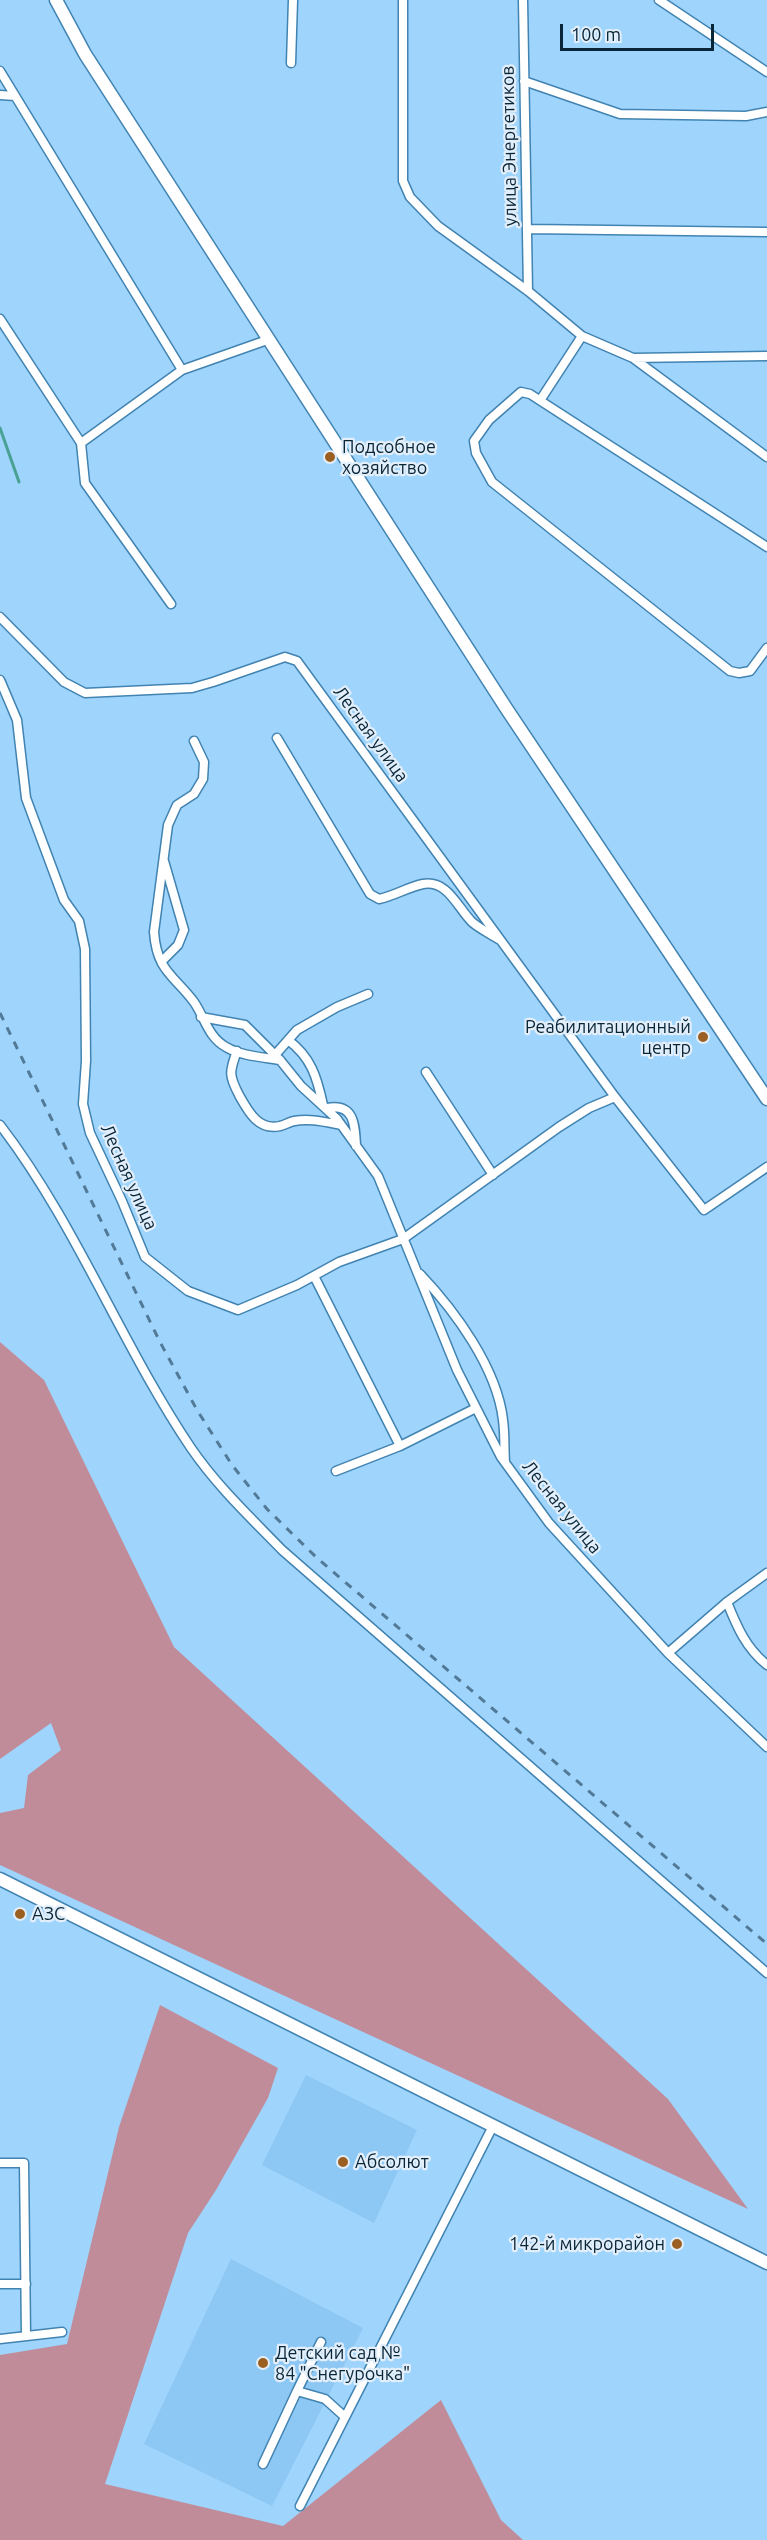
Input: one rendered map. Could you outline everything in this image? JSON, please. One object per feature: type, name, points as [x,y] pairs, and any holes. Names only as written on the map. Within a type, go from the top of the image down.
[{"type":"street","points":[[56,0],[85,54],[506,708],[767,1098]]},
{"type":"street","points":[[291,63],[293,0]]},
{"type":"street","points":[[403,0],[404,181],[410,197],[438,226],[528,291],[582,336],[633,358],[767,457]]},
{"type":"street","name":"улица Энергетиков","points":[[522,0],[528,291]]},
{"type":"street","points":[[659,0],[767,72]]},
{"type":"street","points":[[0,70],[182,370]]},
{"type":"street","points":[[524,81],[620,114],[746,116],[767,112]]},
{"type":"street","points":[[0,94],[15,96]]},
{"type":"street","points":[[528,230],[767,232]]},
{"type":"street","points":[[0,319],[81,443],[85,483],[171,603]]},
{"type":"street","points":[[541,399],[582,336]]},
{"type":"street","points":[[81,443],[182,370],[270,339]]},
{"type":"street","points":[[633,358],[767,356]]},
{"type":"street","points":[[767,547],[541,399],[521,392],[489,420],[474,441],[476,453],[492,482],[730,671],[739,673],[750,671],[767,648]]},
{"type":"street","name":"Лесная улица","points":[[0,616],[64,682],[85,693],[192,688],[285,657],[297,661],[615,1097],[704,1210],[767,1167]]},
{"type":"street","name":"Лесная улица","points":[[0,680],[18,720],[26,798],[64,900],[78,921],[85,949],[86,1061],[83,1104],[90,1133],[146,1257],[188,1291],[238,1310],[314,1276],[339,1262],[404,1239]]},
{"type":"street","points":[[277,738],[370,894],[379,899],[422,885],[436,883],[446,889],[462,912],[475,924],[504,943]]},
{"type":"street","points":[[194,741],[204,762],[202,779],[194,794],[177,805],[168,825],[154,932],[155,947],[166,973],[189,996],[214,1038],[226,1048],[278,1057],[297,1030],[337,1007],[368,994]]},
{"type":"street","points":[[162,961],[178,945],[184,930],[164,859]]},
{"type":"street","name":"Лесная улица","points":[[201,1017],[245,1025],[278,1057],[301,1086],[341,1125],[378,1176],[457,1370],[505,1462],[549,1523],[668,1653],[767,1747]]},
{"type":"street","points":[[288,1040],[302,1051],[312,1064],[325,1107],[338,1106],[346,1110],[356,1130],[356,1146]]},
{"type":"street","points":[[237,1051],[230,1068],[231,1080],[250,1115],[264,1126],[278,1127],[294,1121],[314,1120],[341,1125]]},
{"type":"street","points":[[426,1071],[493,1175]]},
{"type":"street","points":[[404,1239],[569,1121],[589,1108],[615,1097]]},
{"type":"street","points":[[0,1125],[30,1164],[145,1372],[191,1447],[219,1486],[282,1550],[767,1973]]},
{"type":"street","points":[[416,1269],[444,1300],[488,1371],[503,1419],[505,1462]]},
{"type":"street","points":[[314,1276],[400,1446]]},
{"type":"street","points":[[336,1471],[400,1446],[476,1408]]},
{"type":"street","points":[[668,1653],[727,1602],[767,1574]]},
{"type":"street","points":[[727,1602],[740,1633],[753,1654],[767,1665]]},
{"type":"street","points":[[0,1879],[767,2263]]},
{"type":"street","points":[[300,2506],[493,2126]]},
{"type":"street","points":[[0,2163],[24,2163],[26,2336]]},
{"type":"street","points":[[0,2284],[26,2284]]},
{"type":"street","points":[[0,2339],[63,2332]]},
{"type":"street","points":[[263,2464],[321,2342]]},
{"type":"street","points":[[297,2391],[325,2399],[345,2418]]},
{"type":"shaded area","points":[[0,1342],[44,1380],[174,1647],[668,2099],[748,2209],[0,1865],[0,1813],[24,1808],[28,1775],[61,1750],[51,1723],[0,1759]]},
{"type":"shaded area","points":[[160,2005],[278,2068],[268,2098],[216,2190],[188,2233],[105,2484],[283,2526],[441,2400],[501,2520],[523,2540],[0,2540],[0,2355],[67,2344],[119,2127]]},
{"type":"shaded area","points":[[306,2075],[417,2130],[374,2223],[262,2165]]},
{"type":"shaded area","name":"Детский сад № 84 \"Снегурочка\"","points":[[231,2259],[363,2328],[272,2506],[144,2444]]},
{"type":"waterway","points":[[0,428],[19,482]]},
{"type":"railway","points":[[0,1013],[160,1342],[197,1410],[232,1465],[267,1509],[317,1558],[767,1944]]},
{"type":"place","name":"Подсобное хозяйство","points":[[330,457]]},
{"type":"place","name":"Реабилитационный центр","points":[[703,1037]]},
{"type":"place","name":"АЗС","points":[[20,1914]]},
{"type":"place","name":"Абсолют","points":[[343,2162]]},
{"type":"place","name":"142-й микрорайон","points":[[677,2244]]},
{"type":"place","name":"Детский сад № 84 \"Снегурочка\"","points":[[263,2363]]}]
